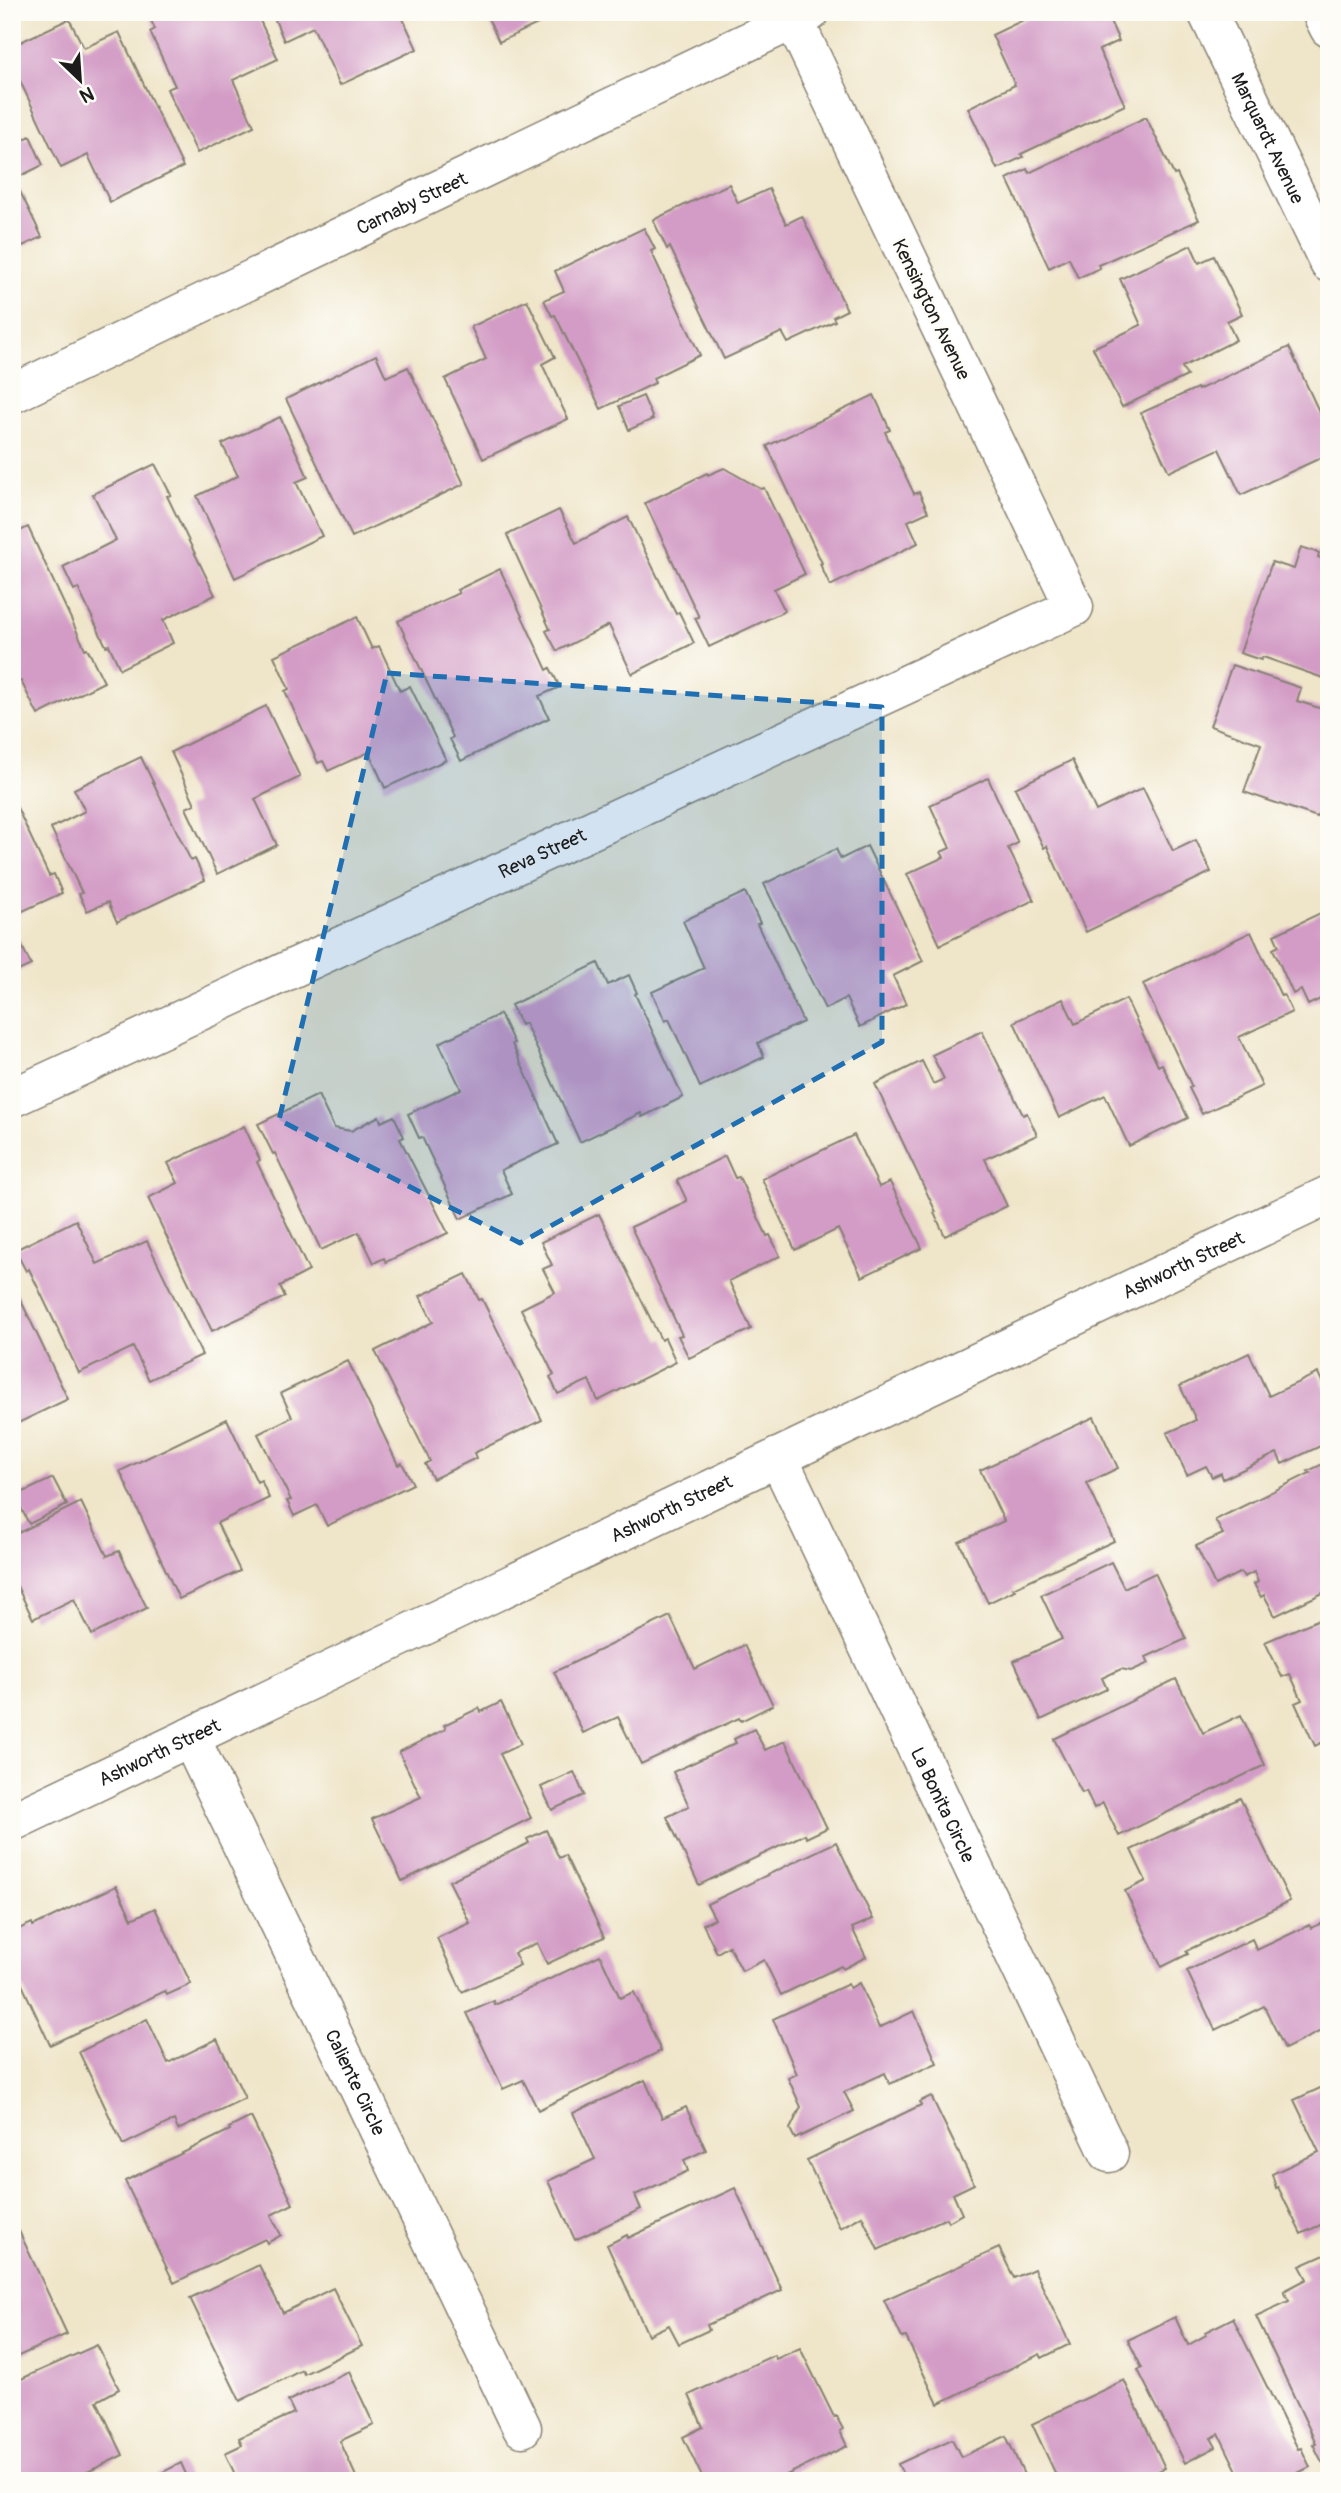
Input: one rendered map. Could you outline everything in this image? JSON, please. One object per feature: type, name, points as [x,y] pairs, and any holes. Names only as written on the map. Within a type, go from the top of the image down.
[{"type":"street","name":"Marquardt Avenue","points":[[1207,12],[1329,263]]},
{"type":"street","points":[[1321,12],[1329,28]]},
{"type":"street","name":"Carnaby Street","points":[[12,394],[798,15]]},
{"type":"street","name":"Kensington Avenue","points":[[798,15],[1074,607]]},
{"type":"street","name":"Reva Street","points":[[12,1098],[1074,607]]},
{"type":"street","name":"Ashworth Street","points":[[12,1822],[1329,1195]]},
{"type":"street","name":"La Bonita Circle","points":[[779,1457],[1109,2153]]},
{"type":"street","name":"Caliente Circle","points":[[190,1737],[522,2428]]},
{"type":"highlighted area","points":[[387,673],[882,707],[882,1042],[520,1243],[279,1120]]},
{"type":"building","points":[[147,12],[256,12],[278,59],[233,80],[254,126],[197,153],[167,89],[175,86],[150,32],[155,29]]},
{"type":"building","points":[[400,12],[417,49],[340,85],[313,27],[284,41],[272,13]]},
{"type":"building","points":[[485,12],[563,12],[499,42]]},
{"type":"building","points":[[1040,12],[1106,12],[1119,41],[1099,50],[1125,105],[1021,154],[1023,157],[997,169],[968,108],[1015,85],[992,35]]},
{"type":"building","points":[[69,19],[84,48],[119,32],[183,167],[110,202],[88,155],[61,168],[12,64],[12,46]]},
{"type":"building","points":[[12,113],[25,139],[30,136],[43,165],[14,179],[42,237],[12,251]]},
{"type":"building","points":[[1146,117],[1199,220],[1098,265],[1100,268],[1078,278],[1069,258],[1049,268],[1007,179],[1027,169],[1029,173]]},
{"type":"building","points":[[729,184],[738,203],[769,189],[786,224],[802,216],[847,310],[833,317],[835,321],[788,343],[782,332],[724,359],[670,247],[667,249],[653,220]]},
{"type":"building","points":[[644,228],[655,249],[651,251],[700,355],[653,378],[655,383],[601,409],[555,315],[552,316],[544,300],[564,291],[555,271]]},
{"type":"building","points":[[1191,245],[1199,263],[1214,256],[1242,314],[1227,321],[1236,340],[1182,367],[1187,376],[1122,407],[1093,348],[1141,325],[1120,279]]},
{"type":"building","points":[[527,300],[555,357],[542,364],[568,419],[483,459],[445,379],[486,359],[471,327]]},
{"type":"building","points":[[1289,347],[1329,433],[1329,454],[1241,495],[1219,449],[1169,472],[1141,413],[1197,388],[1198,390]]},
{"type":"building","points":[[376,355],[386,377],[408,367],[464,484],[352,537],[286,399]]},
{"type":"building","points":[[874,395],[890,430],[885,432],[914,494],[919,492],[928,512],[908,521],[918,543],[830,586],[820,564],[822,563],[767,446]]},
{"type":"building","points":[[643,396],[653,419],[629,430],[619,406]]},
{"type":"building","points":[[280,417],[308,477],[296,482],[322,536],[235,578],[197,496],[238,476],[222,444]]},
{"type":"building","points":[[155,464],[171,495],[167,496],[215,595],[163,620],[173,643],[120,669],[78,588],[74,590],[63,567],[116,540],[93,494]]},
{"type":"building","points":[[724,468],[761,489],[764,488],[805,574],[774,589],[785,611],[709,647],[695,618],[699,617],[645,503],[707,473],[708,475]]},
{"type":"building","points":[[559,510],[576,543],[628,517],[676,614],[679,612],[694,643],[632,674],[609,625],[557,651],[546,631],[550,629],[507,535]]},
{"type":"building","points":[[28,527],[85,649],[87,648],[104,682],[38,715],[21,681],[12,685],[12,535]]},
{"type":"building","points":[[1301,547],[1319,553],[1318,557],[1329,561],[1329,680],[1263,657],[1261,660],[1240,653],[1272,562],[1294,569]]},
{"type":"building","points":[[500,569],[547,670],[550,668],[560,687],[539,696],[549,718],[461,761],[450,739],[453,737],[398,621],[459,593],[457,590]]},
{"type":"building","points":[[357,617],[372,649],[379,646],[400,691],[410,686],[446,760],[385,788],[369,752],[328,771],[323,761],[318,763],[285,691],[289,689],[274,656]]},
{"type":"building","points":[[1232,665],[1301,688],[1297,701],[1329,711],[1329,785],[1317,817],[1244,792],[1261,744],[1210,726]]},
{"type":"building","points":[[266,706],[300,777],[255,799],[277,845],[217,874],[186,808],[195,804],[171,752]]},
{"type":"building","points":[[141,757],[191,861],[195,859],[205,880],[117,922],[108,902],[87,911],[79,894],[82,893],[51,828],[85,811],[74,789]]},
{"type":"building","points":[[1072,760],[1096,811],[1143,788],[1173,851],[1196,840],[1211,872],[1086,932],[1047,846],[1044,848],[1015,788]]},
{"type":"building","points":[[988,778],[1018,843],[1008,848],[1034,900],[940,945],[907,874],[944,857],[941,852],[950,848],[930,805]]},
{"type":"building","points":[[12,797],[49,876],[54,874],[62,893],[12,916]]},
{"type":"building","points":[[867,846],[923,961],[893,976],[906,1004],[860,1027],[846,998],[825,1009],[764,884],[836,849],[841,859]]},
{"type":"building","points":[[745,892],[803,1022],[758,1043],[764,1057],[700,1087],[669,1019],[665,1021],[652,992],[704,968],[683,921]]},
{"type":"building","points":[[1329,909],[1329,995],[1308,1005],[1301,990],[1293,994],[1273,949],[1279,946],[1274,935]]},
{"type":"building","points":[[12,925],[31,965],[12,974]]},
{"type":"building","points":[[1251,932],[1281,996],[1284,995],[1292,1012],[1239,1037],[1262,1086],[1202,1114],[1143,984]]},
{"type":"building","points":[[598,963],[608,985],[629,975],[637,993],[635,994],[683,1097],[642,1117],[641,1113],[580,1142],[525,1023],[521,1025],[511,1005]]},
{"type":"building","points":[[1063,999],[1075,1024],[1126,999],[1158,1066],[1162,1064],[1188,1118],[1129,1146],[1105,1095],[1059,1118],[1014,1022]]},
{"type":"building","points":[[500,1014],[558,1144],[501,1170],[512,1194],[460,1219],[422,1137],[419,1138],[408,1114],[461,1089],[439,1043]]},
{"type":"building","points":[[982,1031],[1023,1115],[1027,1113],[1037,1135],[985,1159],[1007,1206],[945,1236],[875,1084],[922,1061],[933,1084],[944,1079],[932,1055]]},
{"type":"building","points":[[318,1095],[334,1128],[351,1131],[379,1116],[381,1122],[394,1116],[404,1137],[400,1139],[448,1233],[386,1262],[384,1258],[374,1263],[359,1232],[321,1250],[275,1153],[273,1154],[258,1124]]},
{"type":"building","points":[[244,1126],[260,1160],[257,1162],[309,1271],[280,1286],[285,1297],[212,1331],[148,1198],[178,1183],[168,1163]]},
{"type":"building","points":[[854,1135],[879,1187],[890,1182],[922,1248],[862,1277],[838,1229],[795,1250],[762,1179]]},
{"type":"building","points":[[725,1156],[735,1178],[739,1177],[767,1236],[770,1235],[780,1256],[729,1281],[751,1329],[689,1358],[678,1336],[682,1335],[631,1227],[687,1201],[677,1180]]},
{"type":"building","points":[[599,1214],[661,1340],[665,1338],[676,1362],[598,1401],[589,1380],[558,1394],[550,1377],[554,1375],[521,1309],[555,1292],[543,1269],[552,1265],[541,1242]]},
{"type":"building","points":[[76,1220],[97,1264],[147,1241],[202,1355],[149,1380],[133,1347],[79,1373],[29,1269],[26,1271],[15,1250]]},
{"type":"building","points":[[466,1274],[479,1300],[482,1299],[542,1420],[474,1453],[476,1458],[433,1479],[425,1464],[430,1461],[375,1351],[433,1322],[420,1296]]},
{"type":"building","points":[[12,1282],[68,1399],[12,1426]]},
{"type":"building","points":[[1249,1353],[1269,1396],[1318,1373],[1329,1396],[1329,1442],[1282,1464],[1277,1453],[1223,1479],[1221,1473],[1212,1477],[1206,1466],[1187,1475],[1167,1433],[1196,1420],[1180,1386]]},
{"type":"building","points":[[348,1361],[398,1465],[402,1463],[413,1484],[327,1526],[317,1505],[294,1516],[287,1501],[291,1500],[258,1434],[292,1417],[281,1393]]},
{"type":"building","points":[[1094,1417],[1118,1468],[1087,1483],[1114,1541],[1013,1588],[1015,1590],[988,1603],[959,1542],[1004,1521],[980,1470]]},
{"type":"building","points":[[227,1419],[257,1482],[261,1480],[269,1498],[217,1523],[240,1571],[179,1599],[120,1471]]},
{"type":"building","points":[[1329,1461],[1329,1590],[1275,1616],[1264,1595],[1261,1597],[1254,1584],[1258,1582],[1254,1572],[1244,1577],[1241,1572],[1215,1585],[1196,1546],[1223,1534],[1215,1520]]},
{"type":"building","points":[[53,1478],[67,1505],[29,1524],[15,1496]]},
{"type":"building","points":[[81,1502],[107,1556],[119,1551],[147,1608],[92,1635],[74,1599],[33,1619],[12,1576],[12,1536]]},
{"type":"building","points":[[1111,1562],[1124,1588],[1155,1573],[1186,1639],[1146,1657],[1149,1663],[1131,1671],[1121,1669],[1102,1678],[1107,1689],[1041,1720],[1014,1661],[1062,1639],[1041,1595]]},
{"type":"building","points":[[1329,1615],[1329,1739],[1315,1746],[1295,1703],[1302,1700],[1290,1674],[1282,1677],[1265,1642]]},
{"type":"building","points":[[670,1616],[695,1669],[744,1645],[773,1705],[641,1764],[618,1717],[583,1733],[554,1672]]},
{"type":"building","points":[[1176,1679],[1203,1733],[1241,1715],[1265,1765],[1119,1836],[1103,1803],[1094,1808],[1086,1791],[1082,1793],[1054,1739]]},
{"type":"building","points":[[501,1702],[521,1744],[500,1754],[531,1818],[402,1881],[372,1819],[421,1797],[399,1752],[446,1729],[444,1725],[479,1708],[481,1712]]},
{"type":"building","points":[[754,1729],[765,1750],[785,1741],[827,1828],[806,1838],[805,1834],[699,1885],[667,1817],[689,1806],[673,1772],[736,1743],[734,1739]]},
{"type":"building","points":[[574,1772],[584,1795],[552,1810],[541,1787]]},
{"type":"building","points":[[1240,1798],[1290,1901],[1186,1951],[1188,1954],[1162,1967],[1125,1891],[1146,1881],[1131,1850]]},
{"type":"building","points":[[546,1830],[559,1858],[565,1855],[604,1937],[547,1964],[537,1943],[514,1953],[520,1965],[462,1992],[437,1938],[470,1923],[449,1881],[529,1843],[527,1839]]},
{"type":"building","points":[[836,1842],[873,1919],[852,1928],[866,1957],[781,1995],[764,1960],[742,1971],[729,1946],[717,1953],[703,1924],[715,1919],[707,1904]]},
{"type":"building","points":[[116,1886],[132,1919],[155,1908],[191,1984],[167,1995],[165,1991],[50,2045],[18,1976],[20,1975],[12,1958],[12,1932],[32,1923],[33,1926]]},
{"type":"building","points":[[1329,1920],[1329,2027],[1285,2049],[1264,2006],[1215,2030],[1187,1971],[1252,1939],[1257,1950],[1309,1925],[1311,1928]]},
{"type":"building","points":[[600,1955],[620,1998],[634,1992],[661,2051],[538,2110],[523,2080],[503,2089],[467,2013],[494,2001],[495,2005]]},
{"type":"building","points":[[859,1983],[879,2028],[914,2011],[937,2063],[890,2084],[885,2073],[844,2092],[854,2111],[795,2139],[790,2129],[801,2107],[788,2078],[797,2074],[773,2019],[848,1984],[850,1988]]},
{"type":"building","points":[[147,2019],[168,2063],[217,2039],[245,2098],[178,2130],[174,2120],[123,2145],[79,2052]]},
{"type":"building","points":[[645,2080],[662,2118],[686,2107],[706,2150],[684,2160],[688,2171],[635,2195],[641,2209],[575,2240],[548,2181],[595,2159],[573,2113]]},
{"type":"building","points":[[1329,2084],[1329,2217],[1325,2219],[1327,2222],[1301,2234],[1278,2187],[1276,2188],[1272,2174],[1319,2152],[1294,2100]]},
{"type":"building","points":[[931,2096],[974,2184],[953,2194],[962,2214],[948,2222],[946,2218],[878,2250],[862,2216],[840,2228],[807,2160],[921,2105],[919,2102]]},
{"type":"building","points":[[251,2117],[293,2204],[271,2215],[281,2235],[267,2243],[265,2239],[174,2283],[125,2181]]},
{"type":"building","points":[[735,2188],[782,2290],[707,2325],[709,2330],[679,2344],[669,2325],[648,2335],[607,2245],[627,2235],[628,2238]]},
{"type":"building","points":[[19,2231],[67,2334],[12,2359],[12,2234]]},
{"type":"building","points":[[999,2248],[1014,2278],[1034,2269],[1070,2344],[1042,2358],[1040,2354],[938,2404],[906,2337],[902,2338],[884,2300]]},
{"type":"building","points":[[1329,2253],[1329,2459],[1322,2462],[1313,2444],[1316,2443],[1256,2316],[1289,2301],[1284,2291],[1307,2279],[1300,2266]]},
{"type":"building","points":[[259,2265],[283,2313],[333,2288],[362,2346],[304,2374],[302,2370],[240,2401],[190,2298]]},
{"type":"building","points":[[1175,2317],[1188,2345],[1206,2335],[1205,2332],[1233,2318],[1298,2449],[1301,2448],[1310,2467],[1282,2481],[1242,2481],[1219,2434],[1211,2438],[1216,2447],[1185,2463],[1138,2370],[1142,2368],[1128,2340]]},
{"type":"building","points":[[97,2345],[119,2389],[97,2401],[123,2455],[69,2481],[12,2481],[12,2383]]},
{"type":"building","points":[[800,2348],[834,2417],[836,2416],[843,2429],[840,2431],[847,2446],[774,2481],[704,2481],[683,2437],[703,2427],[689,2395],[774,2355],[776,2359]]},
{"type":"building","points":[[349,2372],[374,2425],[340,2441],[358,2481],[238,2481],[225,2453],[242,2445],[239,2438],[294,2413],[288,2401]]},
{"type":"building","points":[[1124,2380],[1165,2468],[1137,2481],[1059,2481],[1032,2424]]},
{"type":"building","points":[[1006,2436],[1027,2481],[906,2481],[898,2464],[952,2439],[961,2457]]},
{"type":"building","points":[[181,2463],[189,2481],[145,2481]]}]
